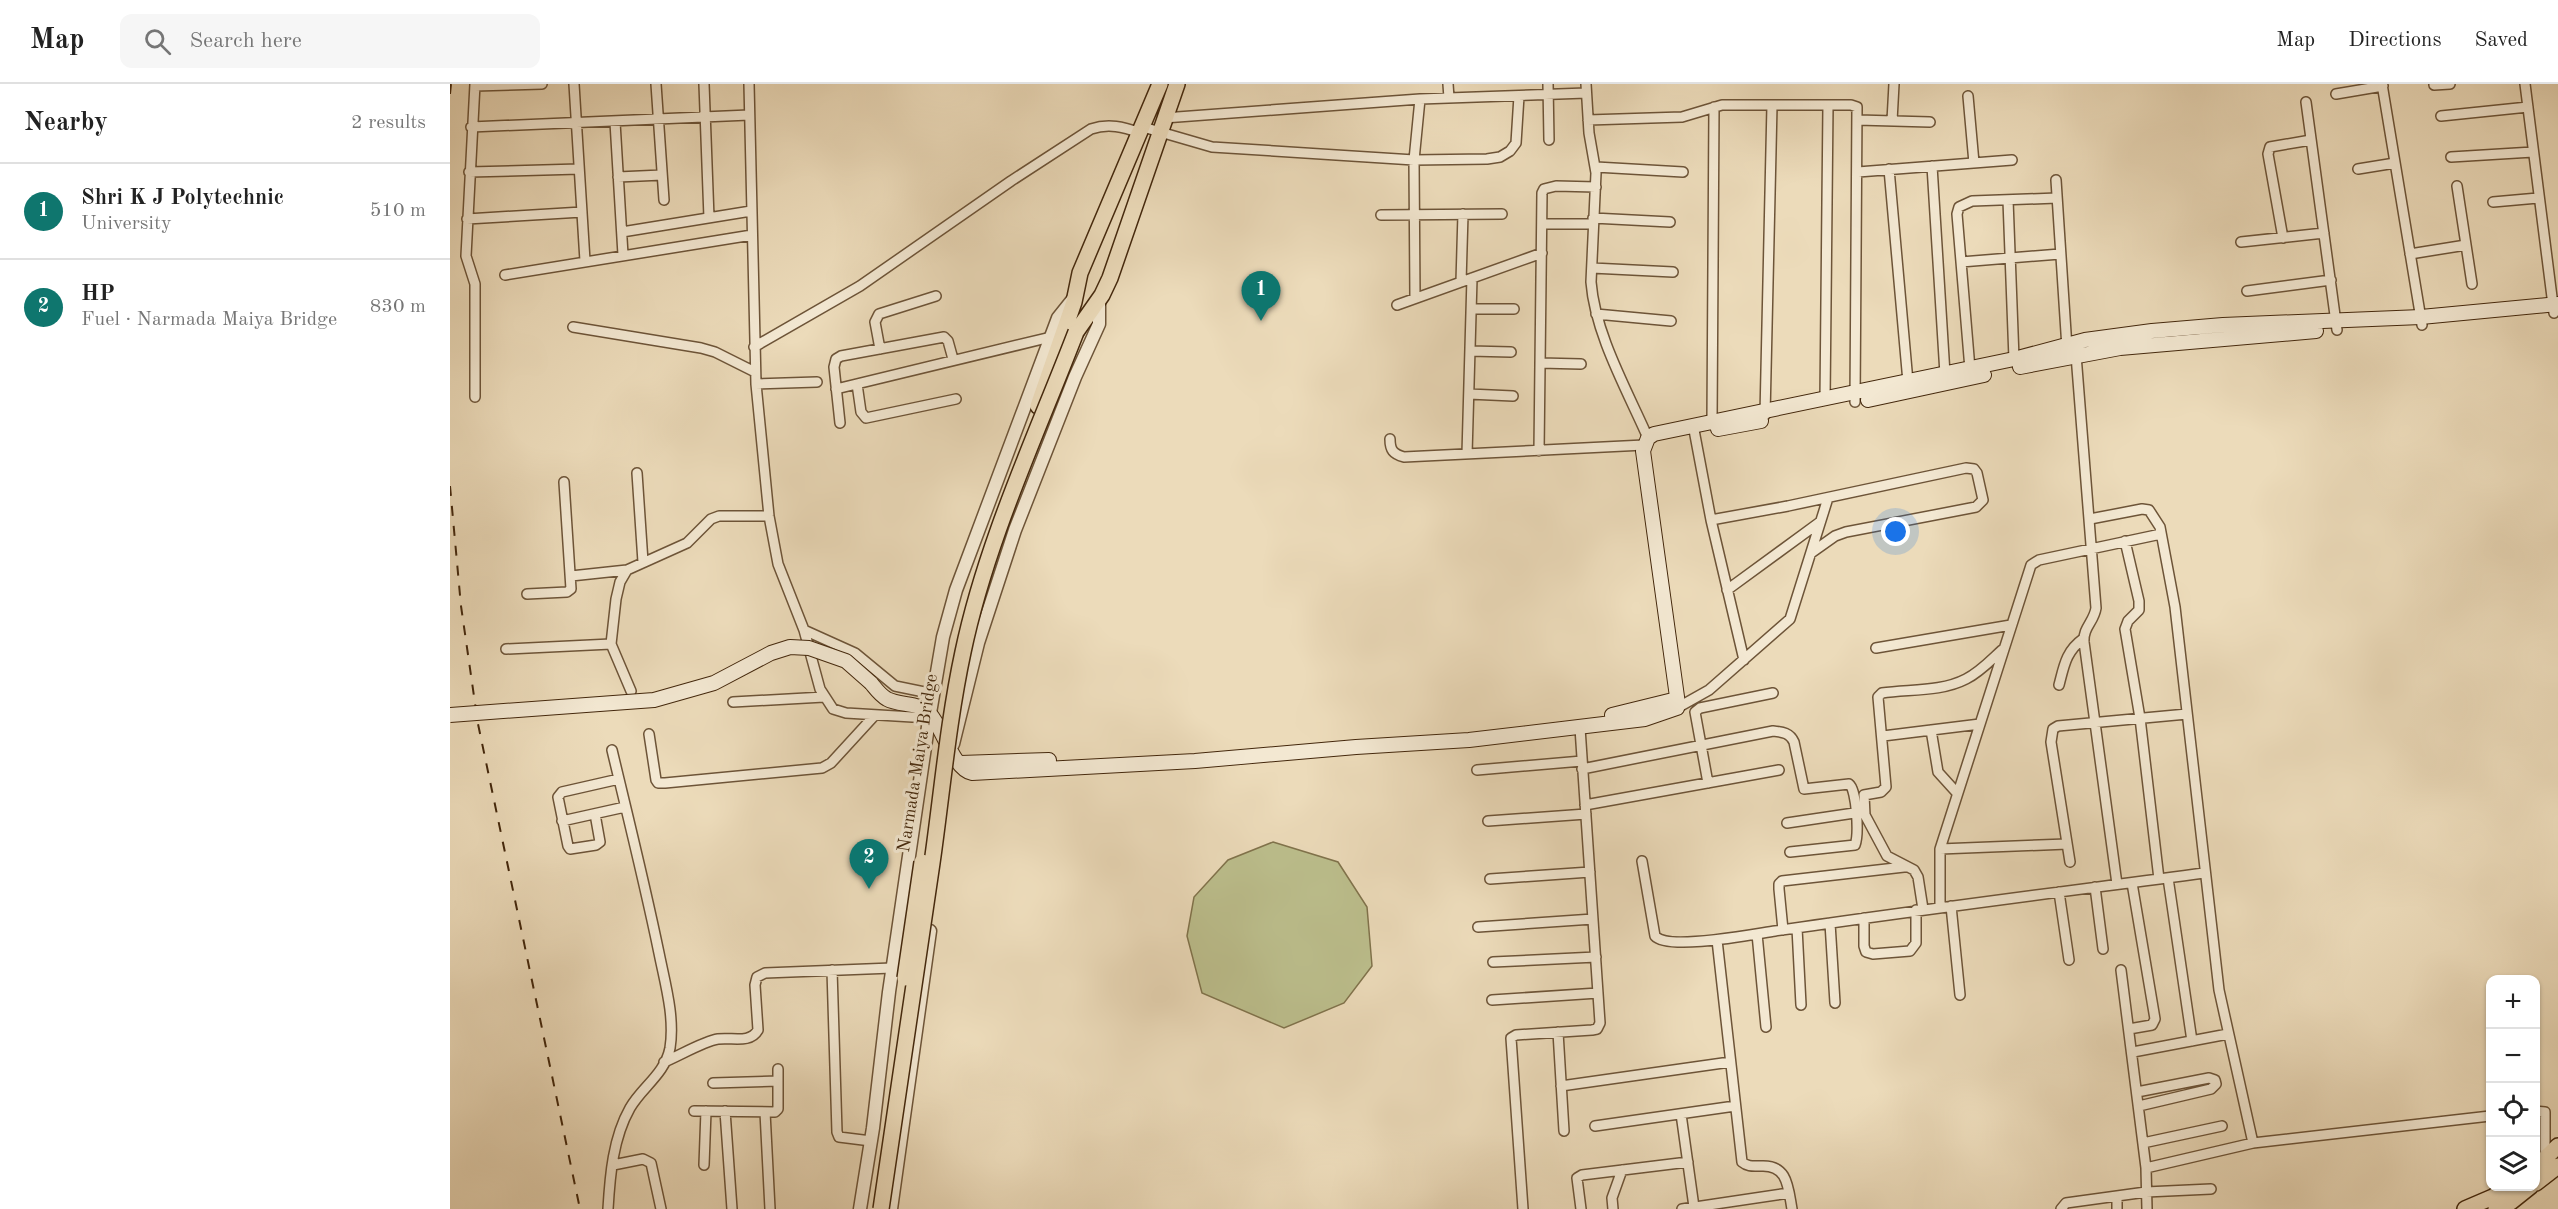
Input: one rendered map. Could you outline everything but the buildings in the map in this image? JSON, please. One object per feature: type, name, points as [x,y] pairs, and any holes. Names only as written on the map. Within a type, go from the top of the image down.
[{"type":"main road","points":[[881,1209],[932,863],[950,723],[963,652],[974,608],[1000,527],[1071,329],[1080,273],[1160,84]]},
{"type":"main road","points":[[1071,329],[1099,300],[1117,260],[1177,84]]},
{"type":"main road","points":[[1665,430],[1738,426],[1825,400],[1916,391],[2152,331],[2223,325],[2336,326],[2556,309]]},
{"type":"main road","name":"Narmada Maiya Bridge","points":[[870,1209],[891,1081],[943,717],[959,632],[994,519],[1071,329]]},
{"type":"main road","points":[[1677,704],[1643,452],[1646,441],[1665,430],[1712,421],[1766,416],[1855,398],[1908,382],[1945,374],[2014,360],[2070,352]]},
{"type":"main road","points":[[450,715],[654,700],[714,682],[771,653],[790,647],[809,648],[846,660],[889,700],[921,707],[966,772],[972,773],[1195,761],[1469,740],[1645,719],[1677,704]]},
{"type":"main road","points":[[961,764],[1194,754],[1469,732],[1579,721],[1677,704]]},
{"type":"main road","points":[[2547,1166],[2558,1146]]},
{"type":"main road","points":[[2465,1209],[2501,1191]]},
{"type":"main road","points":[[2496,1209],[2511,1202],[2525,1191]]},
{"type":"street","points":[[475,397],[475,284],[467,265],[467,219],[475,85],[542,84]]},
{"type":"street","points":[[574,84],[585,261]]},
{"type":"street","points":[[656,84],[664,200]]},
{"type":"street","points":[[704,84],[709,218]]},
{"type":"street","points":[[749,84],[755,372],[769,516],[778,564],[804,630],[824,697],[833,709],[846,713],[929,716]]},
{"type":"street","points":[[1448,84],[1449,98]]},
{"type":"street","points":[[1548,84],[1549,140]]},
{"type":"street","points":[[1892,121],[1894,84]]},
{"type":"street","points":[[2434,85],[2450,84]]},
{"type":"street","points":[[2525,84],[2538,198],[2556,309]]},
{"type":"street","points":[[2336,94],[2383,85],[2421,321]]},
{"type":"street","points":[[1164,118],[1420,99],[1548,95],[1586,88],[1588,120],[1596,167],[1592,299],[1646,441],[1539,451],[1404,457],[1396,454],[1390,448],[1390,439]]},
{"type":"street","points":[[754,347],[860,286],[1011,181],[1091,129],[1101,125],[1120,125],[1212,147],[1414,159],[1487,159],[1500,157],[1510,151],[1516,143],[1519,96]]},
{"type":"street","points":[[1968,96],[1974,163]]},
{"type":"street","points":[[1415,298],[1414,159],[1420,99]]},
{"type":"street","points":[[2306,102],[2336,326]]},
{"type":"street","points":[[1766,416],[1772,105]]},
{"type":"street","points":[[1825,400],[1828,105]]},
{"type":"street","points":[[1588,120],[1682,117],[1714,107],[1854,105],[1858,110],[1855,398]]},
{"type":"street","points":[[1712,421],[1714,107]]},
{"type":"street","points":[[2440,116],[2528,107]]},
{"type":"street","points":[[471,127],[749,115]]},
{"type":"street","points":[[1858,120],[1930,122]]},
{"type":"street","points":[[615,122],[623,255]]},
{"type":"street","points":[[2283,237],[2268,154],[2270,147],[2311,141]]},
{"type":"street","points":[[2451,157],[2533,152]]},
{"type":"street","points":[[1858,172],[2012,160]]},
{"type":"street","points":[[2358,169],[2395,163]]},
{"type":"street","points":[[1932,166],[1945,374]]},
{"type":"street","points":[[1596,167],[1683,172]]},
{"type":"street","points":[[469,172],[579,169]]},
{"type":"street","points":[[1889,170],[1908,382]]},
{"type":"street","points":[[618,177],[662,175]]},
{"type":"street","points":[[2056,180],[2060,254],[2090,519],[2096,608],[2095,617],[2083,633],[2083,639],[2117,884]]},
{"type":"street","points":[[1539,451],[1544,189],[1556,186],[1596,187]]},
{"type":"street","points":[[2457,186],[2472,284]]},
{"type":"street","points":[[1970,369],[1957,214],[1959,207],[1972,201],[2057,198]]},
{"type":"street","points":[[2493,202],[2538,198]]},
{"type":"street","points":[[2008,200],[2014,360]]},
{"type":"street","points":[[467,219],[582,212]]},
{"type":"street","points":[[622,232],[751,212]]},
{"type":"street","points":[[1461,282],[1463,214]]},
{"type":"street","points":[[1381,215],[1502,214]]},
{"type":"street","points":[[1542,224],[1593,221],[1670,222]]},
{"type":"street","points":[[2241,242],[2324,233]]},
{"type":"street","points":[[505,275],[752,235]]},
{"type":"street","points":[[2410,254],[2466,245]]},
{"type":"street","points":[[1397,305],[1542,252]]},
{"type":"street","points":[[1961,262],[2060,254]]},
{"type":"street","points":[[1592,267],[1673,272]]},
{"type":"street","points":[[1467,454],[1472,278]]},
{"type":"street","points":[[2247,291],[2331,280]]},
{"type":"street","points":[[880,349],[876,322],[879,314],[936,297]]},
{"type":"street","points":[[860,1209],[871,1142],[892,968],[929,716],[943,637],[956,590],[1051,337],[1062,310],[1075,297]]},
{"type":"street","points":[[891,1209],[914,1054],[952,752],[978,643],[1015,530],[1075,377],[1099,324],[1099,300]]},
{"type":"street","points":[[1471,309],[1514,309]]},
{"type":"street","points":[[1596,314],[1671,321]]},
{"type":"street","points":[[573,327],[701,348],[715,352],[755,372]]},
{"type":"street","points":[[840,423],[834,367],[836,359],[841,356],[944,337],[948,341],[953,359]]},
{"type":"street","points":[[836,389],[1051,337]]},
{"type":"street","points":[[1470,351],[1511,352]]},
{"type":"street","points":[[1540,363],[1581,364]]},
{"type":"street","points":[[756,384],[817,382]]},
{"type":"street","points":[[857,384],[861,412],[866,418],[956,399]]},
{"type":"street","points":[[1469,394],[1513,396]]},
{"type":"street","points":[[1694,430],[1711,520],[1744,660]]},
{"type":"street","points":[[1711,520],[1971,468],[1977,473],[1983,500],[1976,507],[1846,532],[1835,536],[1811,553]]},
{"type":"street","points":[[637,473],[643,562]]},
{"type":"street","points":[[527,594],[570,591],[571,576],[564,482]]},
{"type":"street","points":[[1677,704],[1709,690],[1790,619],[1828,498]]},
{"type":"street","points":[[2090,519],[2142,509],[2149,510],[2155,516],[2161,534],[2175,608],[2219,990],[2253,1143]]},
{"type":"street","points":[[571,576],[627,570],[687,543],[711,519],[719,516],[769,516]]},
{"type":"street","points":[[1727,590],[1820,522]]},
{"type":"street","points":[[1940,907],[1940,849],[2031,565],[2039,560],[2161,534]]},
{"type":"street","points":[[2125,542],[2139,601],[2139,610],[2128,621],[2125,629],[2192,1041]]},
{"type":"street","points":[[627,570],[620,582],[616,599],[611,644],[631,691]]},
{"type":"street","points":[[1876,648],[2011,625]]},
{"type":"street","points":[[804,630],[855,653],[895,686],[934,694]]},
{"type":"street","points":[[2059,685],[2068,654],[2072,647],[2083,639]]},
{"type":"street","points":[[506,649],[611,644]]},
{"type":"street","points":[[1790,852],[1856,845],[1864,795],[1881,792],[1886,787],[1878,702],[1878,697],[1882,693],[1950,685],[1965,680],[1981,670],[2004,648]]},
{"type":"street","points":[[1708,783],[1694,717],[1695,712],[1700,708],[1773,693]]},
{"type":"street","points":[[733,702],[824,697]]},
{"type":"street","points":[[2070,862],[2051,735],[2058,726],[2187,714]]},
{"type":"street","points":[[649,734],[656,780],[658,783],[676,782],[822,768],[831,763],[875,715]]},
{"type":"street","points":[[1883,736],[1980,724]]},
{"type":"street","points":[[1523,1209],[1512,1038],[1516,1035],[1597,1029],[1600,1023],[1580,728]]},
{"type":"street","points":[[1931,730],[1938,772],[1957,793]]},
{"type":"street","points":[[1477,770],[1582,765],[1701,746],[1773,731],[1784,732],[1791,736],[1794,742],[1804,789],[1849,784],[1860,814],[1887,856],[1914,870],[1918,877],[1919,910],[1916,943],[1910,951],[1873,954],[1866,952],[1864,918]]},
{"type":"street","points":[[608,1209],[616,1142],[631,1105],[657,1076],[669,1051],[671,1034],[666,991],[612,750]]},
{"type":"street","points":[[1488,821],[1585,810],[1779,770]]},
{"type":"street","points":[[595,814],[600,837],[597,845],[570,849],[558,797],[562,792],[619,779]]},
{"type":"street","points":[[562,821],[626,807]]},
{"type":"street","points":[[1787,823],[1860,814]]},
{"type":"street","points":[[1940,849],[2067,844]]},
{"type":"street","points":[[1642,861],[1655,936],[1658,940],[1667,943],[1717,940],[1940,907],[2205,873]]},
{"type":"street","points":[[1783,930],[1779,889],[1782,881],[1906,866]]},
{"type":"street","points":[[1490,879],[1590,872]]},
{"type":"street","points":[[2129,1029],[2152,1025],[2154,1020],[2132,883]]},
{"type":"street","points":[[2096,887],[2103,949]]},
{"type":"street","points":[[2059,892],[2069,960]]},
{"type":"street","points":[[1951,906],[1960,995]]},
{"type":"street","points":[[1478,927],[1593,919]]},
{"type":"street","points":[[1830,923],[1835,1003]]},
{"type":"street","points":[[1797,928],[1801,1005]]},
{"type":"street","points":[[1757,934],[1766,1027]]},
{"type":"street","points":[[1717,940],[1742,1162],[1749,1166],[1777,1167],[1785,1178],[1792,1209]]},
{"type":"street","points":[[1493,962],[1596,957]]},
{"type":"street","points":[[664,1062],[717,1039],[755,1036],[758,1030],[755,985],[757,977],[765,973],[892,968]]},
{"type":"street","points":[[832,970],[837,1132],[839,1137],[871,1142]]},
{"type":"street","points":[[2121,970],[2146,1168],[2147,1209]]},
{"type":"street","points":[[1492,1000],[1598,993]]},
{"type":"street","points":[[1558,1032],[1564,1131]]},
{"type":"street","points":[[2133,1052],[2228,1034]]},
{"type":"street","points":[[1561,1086],[1730,1062]]},
{"type":"street","points":[[694,1111],[775,1112],[778,1109],[778,1069]]},
{"type":"street","points":[[2137,1092],[2209,1078],[2215,1080],[2216,1084],[2211,1089],[2139,1106]]},
{"type":"street","points":[[713,1083],[778,1081]]},
{"type":"street","points":[[1595,1126],[1735,1106]]},
{"type":"street","points":[[704,1165],[706,1111]]},
{"type":"street","points":[[725,1111],[732,1209]]},
{"type":"street","points":[[765,1112],[770,1209]]},
{"type":"street","points":[[2540,1112],[2544,1112],[2545,1116],[2547,1166]]},
{"type":"street","points":[[1681,1114],[1694,1207]]},
{"type":"street","points":[[2146,1168],[2253,1143],[2486,1116]]},
{"type":"street","points":[[2143,1143],[2222,1126]]},
{"type":"street","points":[[612,1165],[643,1159],[651,1163],[660,1209]]},
{"type":"street","points":[[1581,1209],[1577,1178],[1582,1175],[1688,1162]]},
{"type":"street","points":[[1613,1209],[1612,1198],[1622,1170]]},
{"type":"street","points":[[2061,1209],[2066,1203],[2146,1192],[2211,1189]]},
{"type":"street","points":[[1682,1209],[1789,1193]]},
{"type":"street","points":[[2116,1209],[2117,1196]]},
{"type":"green space","points":[[1273,842],[1338,862],[1367,907],[1372,966],[1344,1003],[1284,1028],[1202,993],[1187,936],[1194,897],[1228,860]]},
{"type":"railway","points":[[450,94],[451,84]]},
{"type":"railway","points":[[450,486],[461,606],[478,724],[580,1209]]},
{"type":"place","name":"Shri K J Polytechnic","points":[[1261,321]]},
{"type":"place","name":"HP","points":[[869,889]]}]
